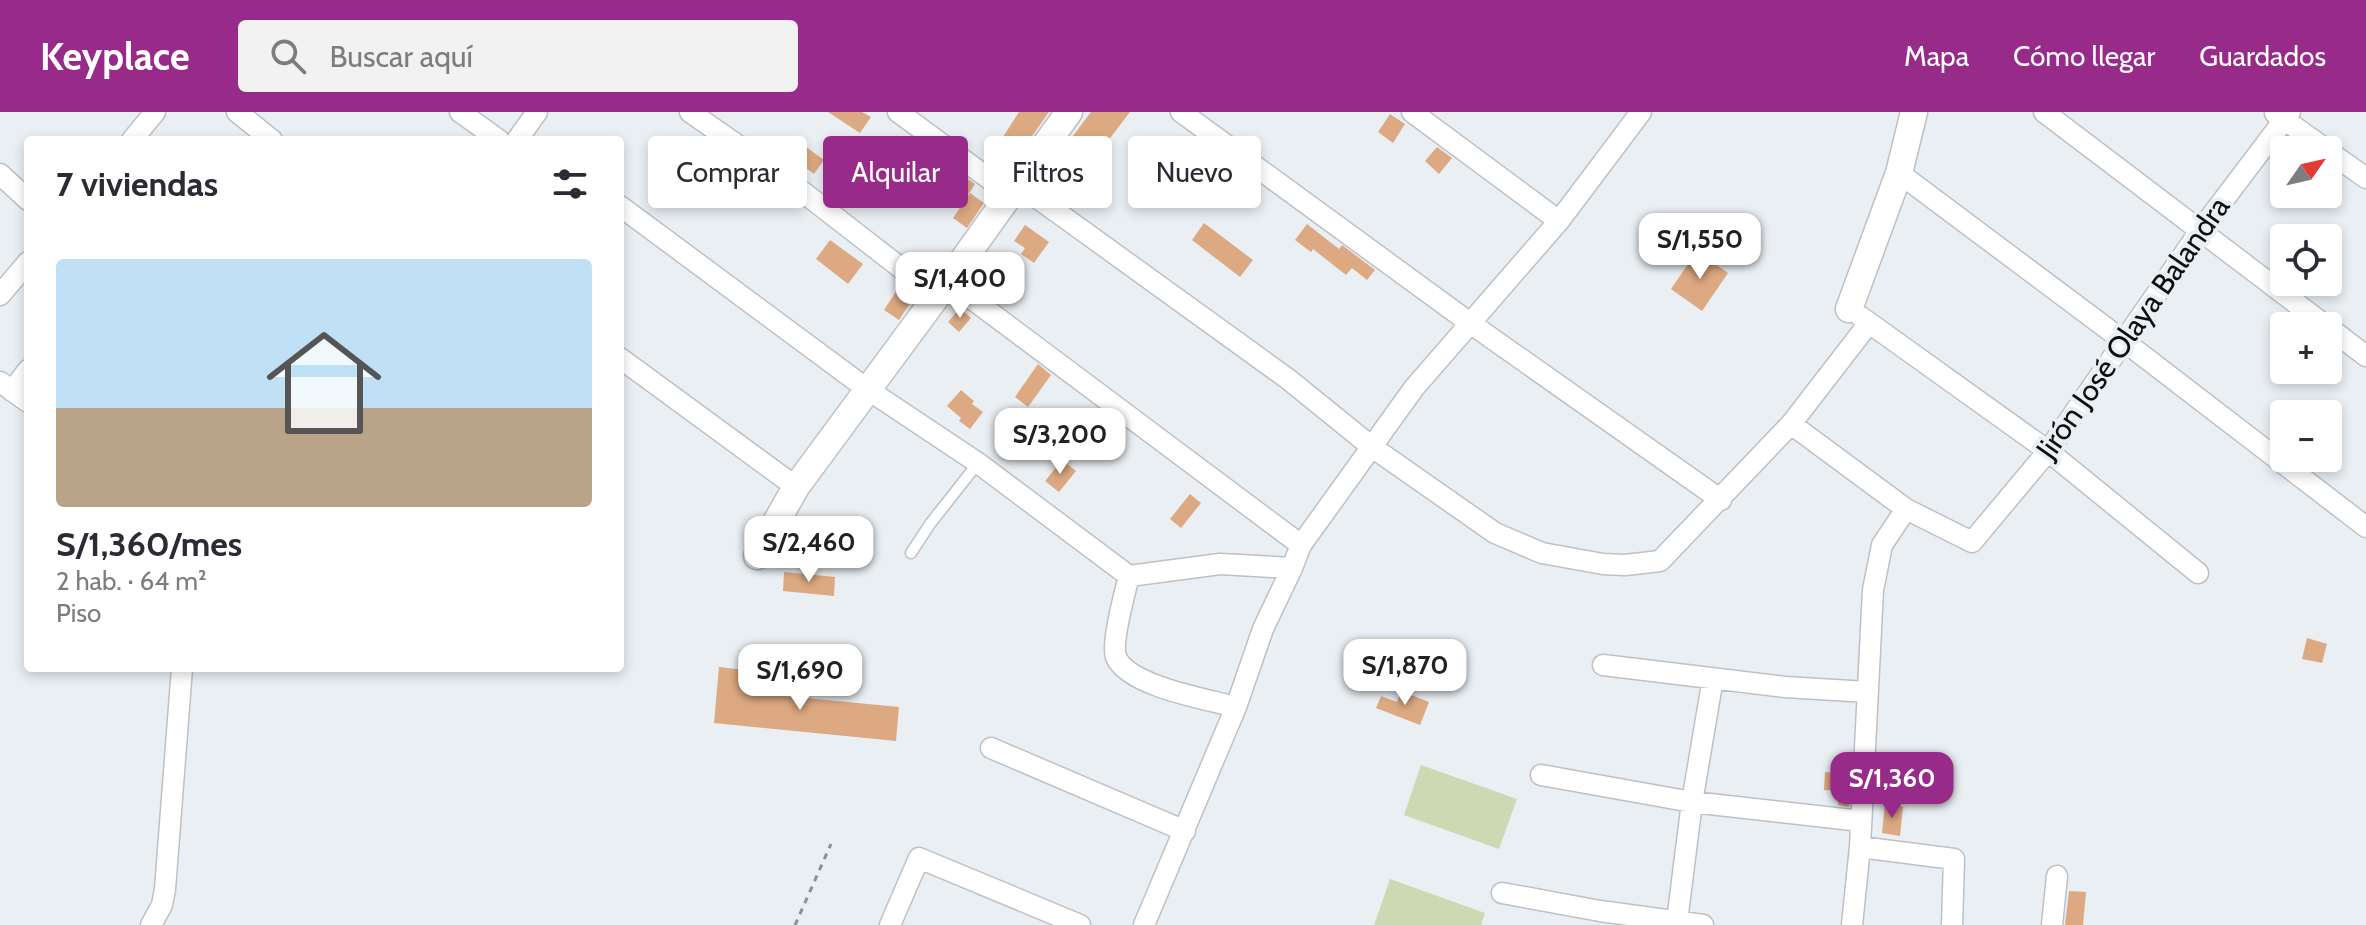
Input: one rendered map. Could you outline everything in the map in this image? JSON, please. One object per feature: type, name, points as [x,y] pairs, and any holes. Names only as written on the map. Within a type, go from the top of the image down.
[{"type":"street","points":[[135,136],[155,112]]},
{"type":"street","points":[[237,112],[267,136]]},
{"type":"street","points":[[460,112],[493,136]]},
{"type":"street","points":[[525,136],[537,112]]},
{"type":"street","points":[[690,112],[1301,545]]},
{"type":"street","points":[[1052,136],[1069,112]]},
{"type":"street","points":[[1181,112],[1470,323],[1721,500]]},
{"type":"street","points":[[1412,112],[1559,221]]},
{"type":"street","points":[[1144,925],[1236,707],[1263,629],[1301,545],[1414,388],[1559,221],[1641,112]]},
{"type":"street","points":[[1041,208],[1288,379],[1372,447],[1495,533],[1542,553],[1625,565],[1660,561],[1791,424],[1859,316],[1914,112]]},
{"type":"street","points":[[2044,112],[2307,312]]},
{"type":"street","points":[[908,115],[984,168]]},
{"type":"street","points":[[2283,115],[2309,136]]},
{"type":"street","name":"Jirón José Olaya Balandra","points":[[1906,509],[1972,542],[2048,451],[2283,115]]},
{"type":"street","points":[[2342,161],[2366,178]]},
{"type":"street","points":[[1899,173],[2366,527]]},
{"type":"street","points":[[0,174],[24,196]]},
{"type":"street","points":[[757,556],[796,487],[1001,208]]},
{"type":"street","points":[[624,209],[867,389],[978,463],[1129,576],[1220,564],[1292,568]]},
{"type":"street","points":[[0,295],[24,267]]},
{"type":"street","points":[[1859,316],[2048,451],[2198,573]]},
{"type":"street","points":[[2342,338],[2366,356]]},
{"type":"street","points":[[624,361],[796,487]]},
{"type":"street","points":[[1791,424],[1906,509],[1882,545],[1873,590],[1860,847],[1852,925]]},
{"type":"street","points":[[1129,576],[1115,643],[1116,656],[1125,669],[1143,682],[1236,707]]},
{"type":"street","points":[[1603,665],[1785,687],[1868,692]]},
{"type":"street","points":[[151,925],[162,905],[165,889],[182,672]]},
{"type":"street","points":[[1677,921],[1692,802],[1713,678]]},
{"type":"street","points":[[991,748],[1185,831]]},
{"type":"street","points":[[1541,775],[1692,802],[1861,821]]},
{"type":"street","points":[[1860,847],[1954,859],[1952,925]]},
{"type":"street","points":[[890,925],[919,858],[1080,925]]},
{"type":"street","points":[[2052,925],[2057,876]]},
{"type":"street","points":[[1502,893],[1599,918],[1703,925]]},
{"type":"lane","points":[[911,553],[978,463]]},
{"type":"path","points":[[795,925],[831,844]]},
{"type":"green space","points":[[1421,765],[1517,799],[1499,849],[1404,815]]},
{"type":"green space","points":[[1390,879],[1485,913],[1481,925],[1374,925]]},
{"type":"building","points":[[828,112],[862,112],[871,117],[860,133]]},
{"type":"building","points":[[1019,112],[1049,112],[1032,136],[1004,136]]},
{"type":"building","points":[[1091,112],[1130,112],[1112,136],[1073,136]]},
{"type":"building","points":[[1390,114],[1405,124],[1393,143],[1378,132]]},
{"type":"building","points":[[1437,147],[1452,158],[1439,174],[1425,161]]},
{"type":"building","points":[[807,148],[823,159],[814,174],[807,169]]},
{"type":"building","points":[[968,179],[975,184],[968,195]]},
{"type":"building","points":[[970,193],[984,203],[967,228],[953,218],[960,208],[968,208]]},
{"type":"building","points":[[1204,223],[1253,260],[1240,277],[1192,240]]},
{"type":"building","points":[[1307,224],[1339,249],[1342,245],[1375,270],[1367,280],[1352,268],[1346,275],[1313,249],[1311,252],[1295,240]]},
{"type":"building","points":[[1025,225],[1049,242],[1034,263],[1021,254],[1025,248],[1014,241]]},
{"type":"building","points":[[830,240],[863,264],[848,284],[816,259]]},
{"type":"building","points":[[1697,251],[1728,273],[1702,311],[1671,289]]},
{"type":"building","points":[[899,287],[914,297],[899,320],[884,310]]},
{"type":"building","points":[[960,308],[971,318],[959,332],[948,322]]},
{"type":"building","points":[[1038,364],[1051,375],[1028,407],[1015,397]]},
{"type":"building","points":[[961,390],[983,412],[970,429],[947,406]]},
{"type":"building","points":[[1092,411],[1107,423],[1110,419],[1122,428],[1101,457],[1072,438]]},
{"type":"building","points":[[1012,422],[1026,434],[1011,454],[996,443]]},
{"type":"building","points":[[1062,460],[1076,471],[1059,492],[1045,481]]},
{"type":"building","points":[[1190,494],[1201,503],[1181,528],[1170,519]]},
{"type":"building","points":[[784,572],[835,577],[834,596],[783,591]]},
{"type":"building","points":[[2307,638],[2327,644],[2322,663],[2302,659]]},
{"type":"building","points":[[719,667],[746,670],[744,692],[899,707],[896,741],[714,723]]},
{"type":"building","points":[[1401,691],[1429,702],[1420,725],[1376,708],[1381,696],[1397,702]]},
{"type":"building","points":[[1841,756],[1852,757],[1849,807],[1838,805],[1839,791],[1824,790],[1825,772],[1840,773]]},
{"type":"building","points":[[1885,803],[1903,807],[1900,836],[1882,833]]},
{"type":"building","points":[[2069,891],[2086,892],[2083,925],[2065,925]]}]
